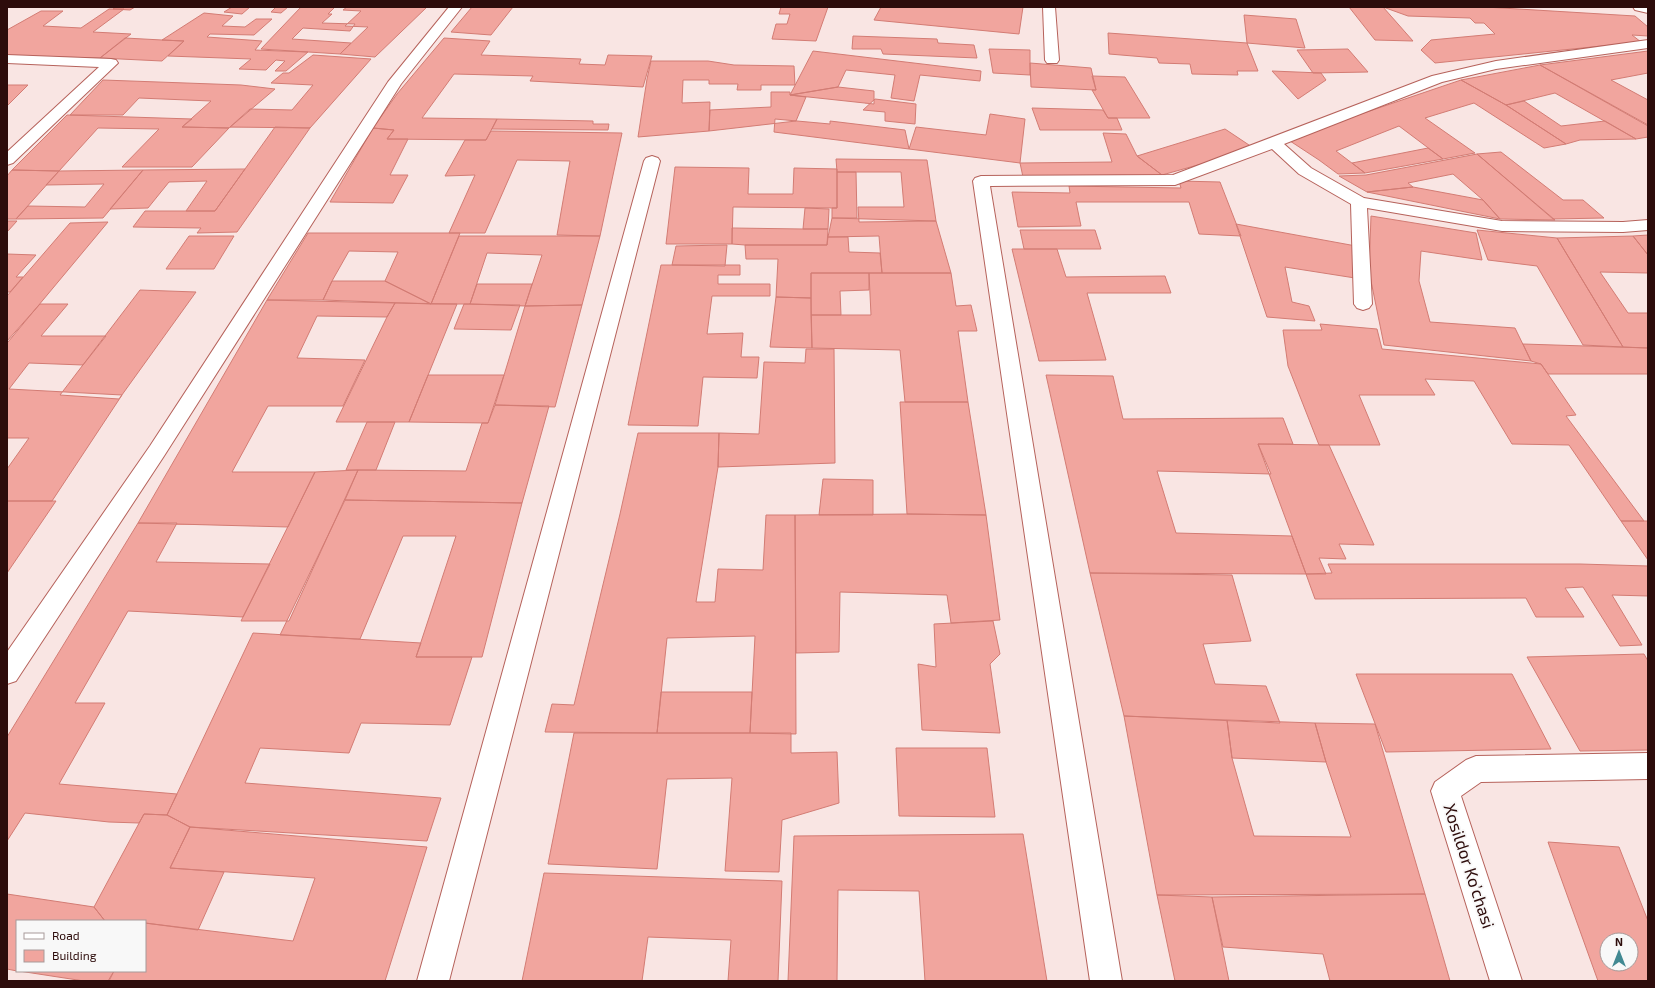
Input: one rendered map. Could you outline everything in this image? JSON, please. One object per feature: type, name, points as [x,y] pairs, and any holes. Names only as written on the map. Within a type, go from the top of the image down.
[{"type":"street","points":[[7,673],[157,451],[395,82],[456,7]]},
{"type":"street","points":[[1048,7],[1052,60]]},
{"type":"street","points":[[1639,7],[1648,9]]},
{"type":"street","points":[[1106,981],[981,182],[1175,180],[1437,80],[1496,65],[1648,44]]},
{"type":"street","points":[[7,59],[111,63],[7,160]]},
{"type":"street","points":[[1274,143],[1305,171],[1359,202],[1502,226],[1623,227],[1648,225]]},
{"type":"street","points":[[433,981],[652,161]]},
{"type":"street","points":[[1359,202],[1363,304]]},
{"type":"street","name":"Xosildor Ko’chasi","points":[[1506,981],[1445,791],[1476,769],[1648,766]]},
{"type":"building","points":[[116,7],[135,7],[130,10],[113,9]]},
{"type":"building","points":[[232,7],[250,7],[242,14],[224,12]]},
{"type":"building","points":[[276,7],[288,7],[281,13],[271,12]]},
{"type":"building","points":[[301,7],[335,7],[328,14],[332,14],[322,23],[355,24],[350,31],[303,28],[292,39],[351,43],[340,54],[261,49]]},
{"type":"building","points":[[347,7],[427,7],[375,57],[340,54],[368,27],[345,26],[361,11],[343,10]]},
{"type":"building","points":[[472,7],[513,7],[491,35],[451,32]]},
{"type":"building","points":[[781,7],[828,7],[816,41],[772,39],[776,24],[787,24],[790,14],[779,14]]},
{"type":"building","points":[[881,7],[1023,7],[1019,34],[874,20]]},
{"type":"building","points":[[1349,7],[1383,7],[1413,41],[1375,40]]},
{"type":"building","points":[[1383,7],[1485,7],[1635,16],[1648,27],[1648,36],[1632,35],[1641,42],[1435,63],[1421,50],[1431,40],[1495,34],[1484,23],[1475,23],[1470,18],[1408,16]]},
{"type":"building","points":[[109,9],[124,9],[93,32],[131,34],[100,58],[7,56],[7,30],[41,11],[63,11],[43,26],[81,28]]},
{"type":"building","points":[[204,13],[233,16],[222,26],[245,27],[256,19],[272,19],[254,35],[210,34],[207,37],[262,41],[255,50],[308,52],[286,71],[275,71],[285,61],[276,60],[266,70],[239,69],[251,59],[168,56],[184,41],[162,40]]},
{"type":"building","points":[[1244,15],[1296,19],[1305,48],[1247,43]]},
{"type":"building","points":[[1108,33],[1247,43],[1258,71],[1237,71],[1238,75],[1192,74],[1190,64],[1159,63],[1157,58],[1109,54]]},
{"type":"building","points":[[853,36],[937,39],[938,43],[974,45],[977,58],[883,54],[881,49],[852,49]]},
{"type":"building","points":[[125,38],[184,41],[162,61],[100,58]]},
{"type":"building","points":[[444,38],[490,41],[481,55],[581,59],[579,64],[605,65],[608,55],[652,56],[643,87],[530,81],[533,76],[454,74],[422,118],[497,119],[486,140],[387,139],[394,130],[373,128],[397,94]]},
{"type":"building","points":[[989,49],[1030,50],[1030,75],[993,73]]},
{"type":"building","points":[[1348,49],[1368,72],[1313,73],[1297,50]]},
{"type":"building","points":[[813,51],[981,71],[980,81],[920,75],[914,101],[891,98],[895,75],[846,70],[838,87],[790,95]]},
{"type":"building","points":[[1648,51],[1648,73],[1611,80],[1648,100],[1648,126],[1540,65]]},
{"type":"building","points":[[313,55],[371,59],[310,128],[230,127],[250,109],[292,110],[313,85],[271,83],[283,73],[289,73]]},
{"type":"building","points":[[651,61],[708,61],[734,65],[794,66],[795,85],[761,85],[761,90],[737,90],[738,84],[709,84],[709,80],[683,80],[682,103],[710,102],[709,131],[638,137]]},
{"type":"building","points":[[1030,63],[1091,68],[1096,90],[1031,87]]},
{"type":"building","points":[[1540,65],[1648,125],[1648,137],[1636,139],[1555,93],[1506,105],[1461,80]]},
{"type":"building","points":[[1272,71],[1321,73],[1326,80],[1298,99]]},
{"type":"building","points":[[1092,76],[1125,77],[1150,118],[1108,118],[1092,90],[1096,90]]},
{"type":"building","points":[[103,80],[241,85],[275,89],[229,128],[182,127],[211,101],[139,98],[123,115],[70,115]]},
{"type":"building","points":[[1461,80],[1506,105],[1566,144],[1544,148],[1474,103],[1425,118],[1475,153],[1443,159],[1399,126],[1336,151],[1365,173],[1338,174],[1287,139]]},
{"type":"building","points":[[7,85],[28,85],[7,106]]},
{"type":"building","points":[[838,87],[874,91],[874,104],[790,95]]},
{"type":"building","points":[[771,92],[790,92],[790,95],[806,97],[796,121],[709,131],[710,110],[771,107]]},
{"type":"building","points":[[875,99],[916,104],[915,124],[885,121],[885,112],[863,110]]},
{"type":"building","points":[[1524,101],[1561,126],[1605,121],[1636,139],[1580,140],[1566,144],[1506,105]]},
{"type":"building","points":[[1032,108],[1103,110],[1108,118],[1117,118],[1122,130],[1040,130]]},
{"type":"building","points":[[990,114],[1025,119],[1020,163],[909,149],[916,127],[986,135]]},
{"type":"building","points":[[67,115],[192,119],[182,127],[229,128],[192,167],[122,167],[159,129],[98,128],[59,171],[12,170]]},
{"type":"building","points":[[497,119],[593,121],[593,124],[609,124],[608,130],[492,129]]},
{"type":"building","points":[[775,119],[830,124],[830,121],[905,130],[909,149],[774,132]]},
{"type":"building","points":[[275,127],[310,128],[237,232],[197,233],[201,228],[133,227],[145,211],[215,211]]},
{"type":"building","points":[[373,128],[394,130],[387,139],[408,139],[390,175],[408,175],[393,203],[330,202]]},
{"type":"building","points":[[1225,129],[1255,149],[1162,175],[1137,156]]},
{"type":"building","points":[[491,131],[622,133],[600,236],[557,235],[570,161],[517,160],[485,233],[449,233],[475,175],[445,176],[465,140],[486,140]]},
{"type":"building","points":[[1103,133],[1126,134],[1137,156],[1162,175],[1023,177],[1020,163],[1112,162]]},
{"type":"building","points":[[1428,148],[1443,159],[1365,173],[1352,163]]},
{"type":"building","points":[[1501,152],[1563,200],[1583,200],[1604,218],[1553,219],[1477,154]]},
{"type":"building","points":[[1477,154],[1555,220],[1500,219],[1483,200],[1453,174],[1408,183],[1413,187],[1367,192],[1339,176],[1366,175]]},
{"type":"building","points":[[836,159],[927,160],[936,221],[859,222],[858,207],[904,207],[901,172],[837,172]]},
{"type":"building","points":[[675,167],[749,168],[748,194],[793,194],[794,168],[837,169],[837,208],[733,207],[732,244],[666,244]]},
{"type":"building","points":[[245,169],[215,211],[186,211],[207,181],[169,182],[148,208],[110,209],[143,170]]},
{"type":"building","points":[[12,170],[59,171],[16,219],[7,219],[7,176]]},
{"type":"building","points":[[143,170],[103,218],[16,219],[28,206],[85,207],[104,184],[46,185],[59,171]]},
{"type":"building","points":[[837,172],[856,172],[857,218],[832,218],[832,208],[837,208]]},
{"type":"building","points":[[1179,181],[1220,182],[1241,236],[1199,234],[1189,202],[1076,202],[1081,226],[1018,227],[1012,192],[1070,193],[1069,186],[1181,188]]},
{"type":"building","points":[[1413,187],[1483,200],[1500,219],[1367,192]]},
{"type":"building","points":[[805,208],[829,209],[828,229],[803,229]]},
{"type":"building","points":[[1371,216],[1476,233],[1482,260],[1421,251],[1419,281],[1430,322],[1515,328],[1531,361],[1384,345],[1369,271]]},
{"type":"building","points":[[832,218],[936,221],[951,273],[882,273],[879,236],[828,237]]},
{"type":"building","points":[[7,221],[17,221],[7,232]]},
{"type":"building","points":[[108,222],[7,342],[7,296],[70,223]]},
{"type":"building","points":[[1236,224],[1356,246],[1355,278],[1285,267],[1292,302],[1309,306],[1315,321],[1267,317]]},
{"type":"building","points":[[732,228],[828,229],[827,245],[732,244]]},
{"type":"building","points":[[1020,230],[1095,230],[1101,249],[1024,249]]},
{"type":"building","points":[[1477,230],[1557,238],[1623,347],[1583,345],[1537,266],[1488,260]]},
{"type":"building","points":[[308,233],[460,233],[431,304],[385,281],[398,252],[349,251],[323,300],[267,300]]},
{"type":"building","points":[[1648,235],[1648,255],[1633,236]]},
{"type":"building","points":[[189,236],[234,236],[214,269],[166,269]]},
{"type":"building","points":[[459,236],[600,236],[582,305],[525,306],[542,255],[487,253],[470,304],[431,304]]},
{"type":"building","points":[[1633,236],[1648,255],[1648,273],[1600,272],[1628,313],[1648,313],[1648,348],[1623,347],[1557,238]]},
{"type":"building","points":[[828,237],[848,237],[849,252],[880,253],[882,273],[811,273],[811,298],[776,297],[778,259],[746,259],[745,245],[827,245]]},
{"type":"building","points":[[727,245],[725,266],[672,265],[676,246]]},
{"type":"building","points":[[1012,249],[1057,249],[1066,277],[1165,276],[1171,293],[1087,293],[1106,360],[1039,361]]},
{"type":"building","points":[[7,254],[36,255],[16,277],[23,277],[10,292],[7,292]]},
{"type":"building","points":[[661,265],[740,265],[740,275],[718,275],[718,284],[770,284],[770,296],[712,296],[707,334],[743,333],[741,357],[759,357],[757,378],[703,377],[698,426],[628,425]]},
{"type":"building","points":[[811,273],[869,273],[869,290],[840,291],[841,315],[811,315]]},
{"type":"building","points":[[869,273],[951,273],[956,306],[971,305],[977,331],[958,331],[968,402],[905,402],[900,350],[812,348],[811,315],[871,315]]},
{"type":"building","points":[[332,281],[385,281],[431,304],[323,300]]},
{"type":"building","points":[[477,284],[532,284],[525,306],[470,304]]},
{"type":"building","points":[[140,290],[196,292],[119,399],[60,395]]},
{"type":"building","points":[[776,297],[811,298],[812,348],[770,347]]},
{"type":"building","points":[[267,300],[395,303],[387,317],[317,316],[297,358],[365,360],[343,406],[268,406],[232,472],[315,472],[288,527],[138,523]]},
{"type":"building","points":[[395,303],[457,304],[409,422],[336,422],[387,317]]},
{"type":"building","points":[[40,304],[68,304],[41,336],[106,336],[83,365],[29,363],[9,389],[122,395],[52,501],[7,501],[7,469],[29,438],[7,438],[7,341]]},
{"type":"building","points":[[464,304],[520,305],[511,330],[454,329]]},
{"type":"building","points":[[582,305],[555,407],[495,405],[525,306]]},
{"type":"building","points":[[1320,324],[1377,329],[1382,349],[1541,364],[1576,415],[1566,416],[1644,521],[1621,521],[1569,445],[1512,444],[1474,381],[1425,379],[1435,395],[1359,395],[1380,445],[1319,445],[1288,366],[1283,330],[1322,330]]},
{"type":"building","points":[[1523,344],[1648,348],[1648,374],[1548,374],[1541,364],[1531,361]]},
{"type":"building","points":[[806,349],[834,349],[835,463],[718,467],[719,433],[759,434],[764,362],[805,363]]},
{"type":"building","points":[[428,375],[504,375],[488,423],[409,422]]},
{"type":"building","points":[[1046,375],[1113,376],[1123,419],[1283,418],[1293,444],[1258,444],[1271,474],[1157,471],[1176,533],[1292,536],[1306,574],[1090,573]]},
{"type":"building","points":[[900,402],[968,402],[986,515],[907,514]]},
{"type":"building","points":[[495,405],[549,406],[522,503],[345,500],[358,470],[466,471],[482,423],[488,423]]},
{"type":"building","points":[[367,422],[395,422],[376,470],[346,470]]},
{"type":"building","points":[[638,433],[719,433],[718,467],[696,602],[715,602],[718,569],[763,570],[766,515],[795,515],[796,734],[750,733],[755,636],[667,638],[657,733],[545,732],[552,704],[574,705]]},
{"type":"building","points":[[1258,444],[1329,445],[1374,545],[1339,544],[1346,559],[1319,558],[1326,574],[1306,574]]},
{"type":"building","points":[[358,470],[289,621],[241,621],[315,472]]},
{"type":"building","points":[[823,479],[873,480],[873,515],[819,515]]},
{"type":"building","points":[[345,500],[522,503],[482,657],[416,657],[456,536],[403,536],[360,639],[280,635]]},
{"type":"building","points":[[7,501],[56,501],[7,573]]},
{"type":"building","points":[[795,515],[986,515],[1000,620],[951,623],[947,595],[840,592],[839,652],[796,653]]},
{"type":"building","points":[[1621,521],[1648,521],[1648,560]]},
{"type":"building","points":[[138,523],[177,523],[156,562],[270,564],[243,617],[128,611],[75,703],[105,703],[59,784],[177,794],[167,815],[144,814],[139,823],[109,822],[25,813],[7,841],[7,737]]},
{"type":"building","points":[[1328,564],[1580,564],[1648,566],[1648,596],[1612,595],[1642,645],[1620,646],[1583,587],[1565,588],[1584,617],[1536,617],[1526,598],[1315,599],[1306,574],[1332,573]]},
{"type":"building","points":[[1090,573],[1232,575],[1251,641],[1203,644],[1215,684],[1266,686],[1280,723],[1124,716]]},
{"type":"building","points":[[993,621],[1000,654],[990,664],[1000,733],[922,730],[918,664],[936,667],[934,624]]},
{"type":"building","points":[[253,633],[421,643],[416,657],[472,657],[450,725],[361,723],[349,753],[260,748],[245,783],[441,798],[427,841],[190,827],[167,815]]},
{"type":"building","points":[[1644,654],[1648,661],[1648,750],[1580,751],[1527,657]]},
{"type":"building","points":[[1356,674],[1512,674],[1551,749],[1386,752]]},
{"type":"building","points":[[661,692],[752,692],[750,733],[657,733]]},
{"type":"building","points":[[1124,716],[1227,720],[1232,758],[1254,836],[1351,837],[1326,762],[1315,723],[1375,724],[1425,894],[1157,895]]},
{"type":"building","points":[[1227,720],[1315,723],[1326,762],[1232,758]]},
{"type":"building","points":[[574,733],[791,733],[791,753],[837,752],[839,803],[782,820],[779,872],[725,871],[732,778],[667,779],[657,869],[548,864]]},
{"type":"building","points":[[896,748],[987,748],[995,817],[899,816]]},
{"type":"building","points":[[144,814],[167,815],[190,827],[170,868],[224,872],[198,930],[146,923],[146,920],[104,920],[94,907]]},
{"type":"building","points":[[190,827],[427,847],[385,981],[108,981],[113,972],[146,972],[146,923],[293,941],[315,878],[170,868]]},
{"type":"building","points":[[1023,834],[1047,981],[925,981],[919,891],[838,890],[837,981],[788,981],[794,836]]},
{"type":"building","points":[[1548,842],[1619,847],[1648,921],[1648,981],[1598,981]]},
{"type":"building","points":[[544,873],[782,881],[778,981],[728,981],[731,940],[648,937],[642,981],[522,981]]},
{"type":"building","points":[[7,894],[94,907],[104,920],[16,920],[16,971],[7,969]]},
{"type":"building","points":[[1425,894],[1450,981],[1330,981],[1323,954],[1223,947],[1212,897]]},
{"type":"building","points":[[1157,895],[1212,897],[1229,981],[1175,981]]},
{"type":"building","points":[[26,972],[114,972],[109,981],[84,981]]}]
